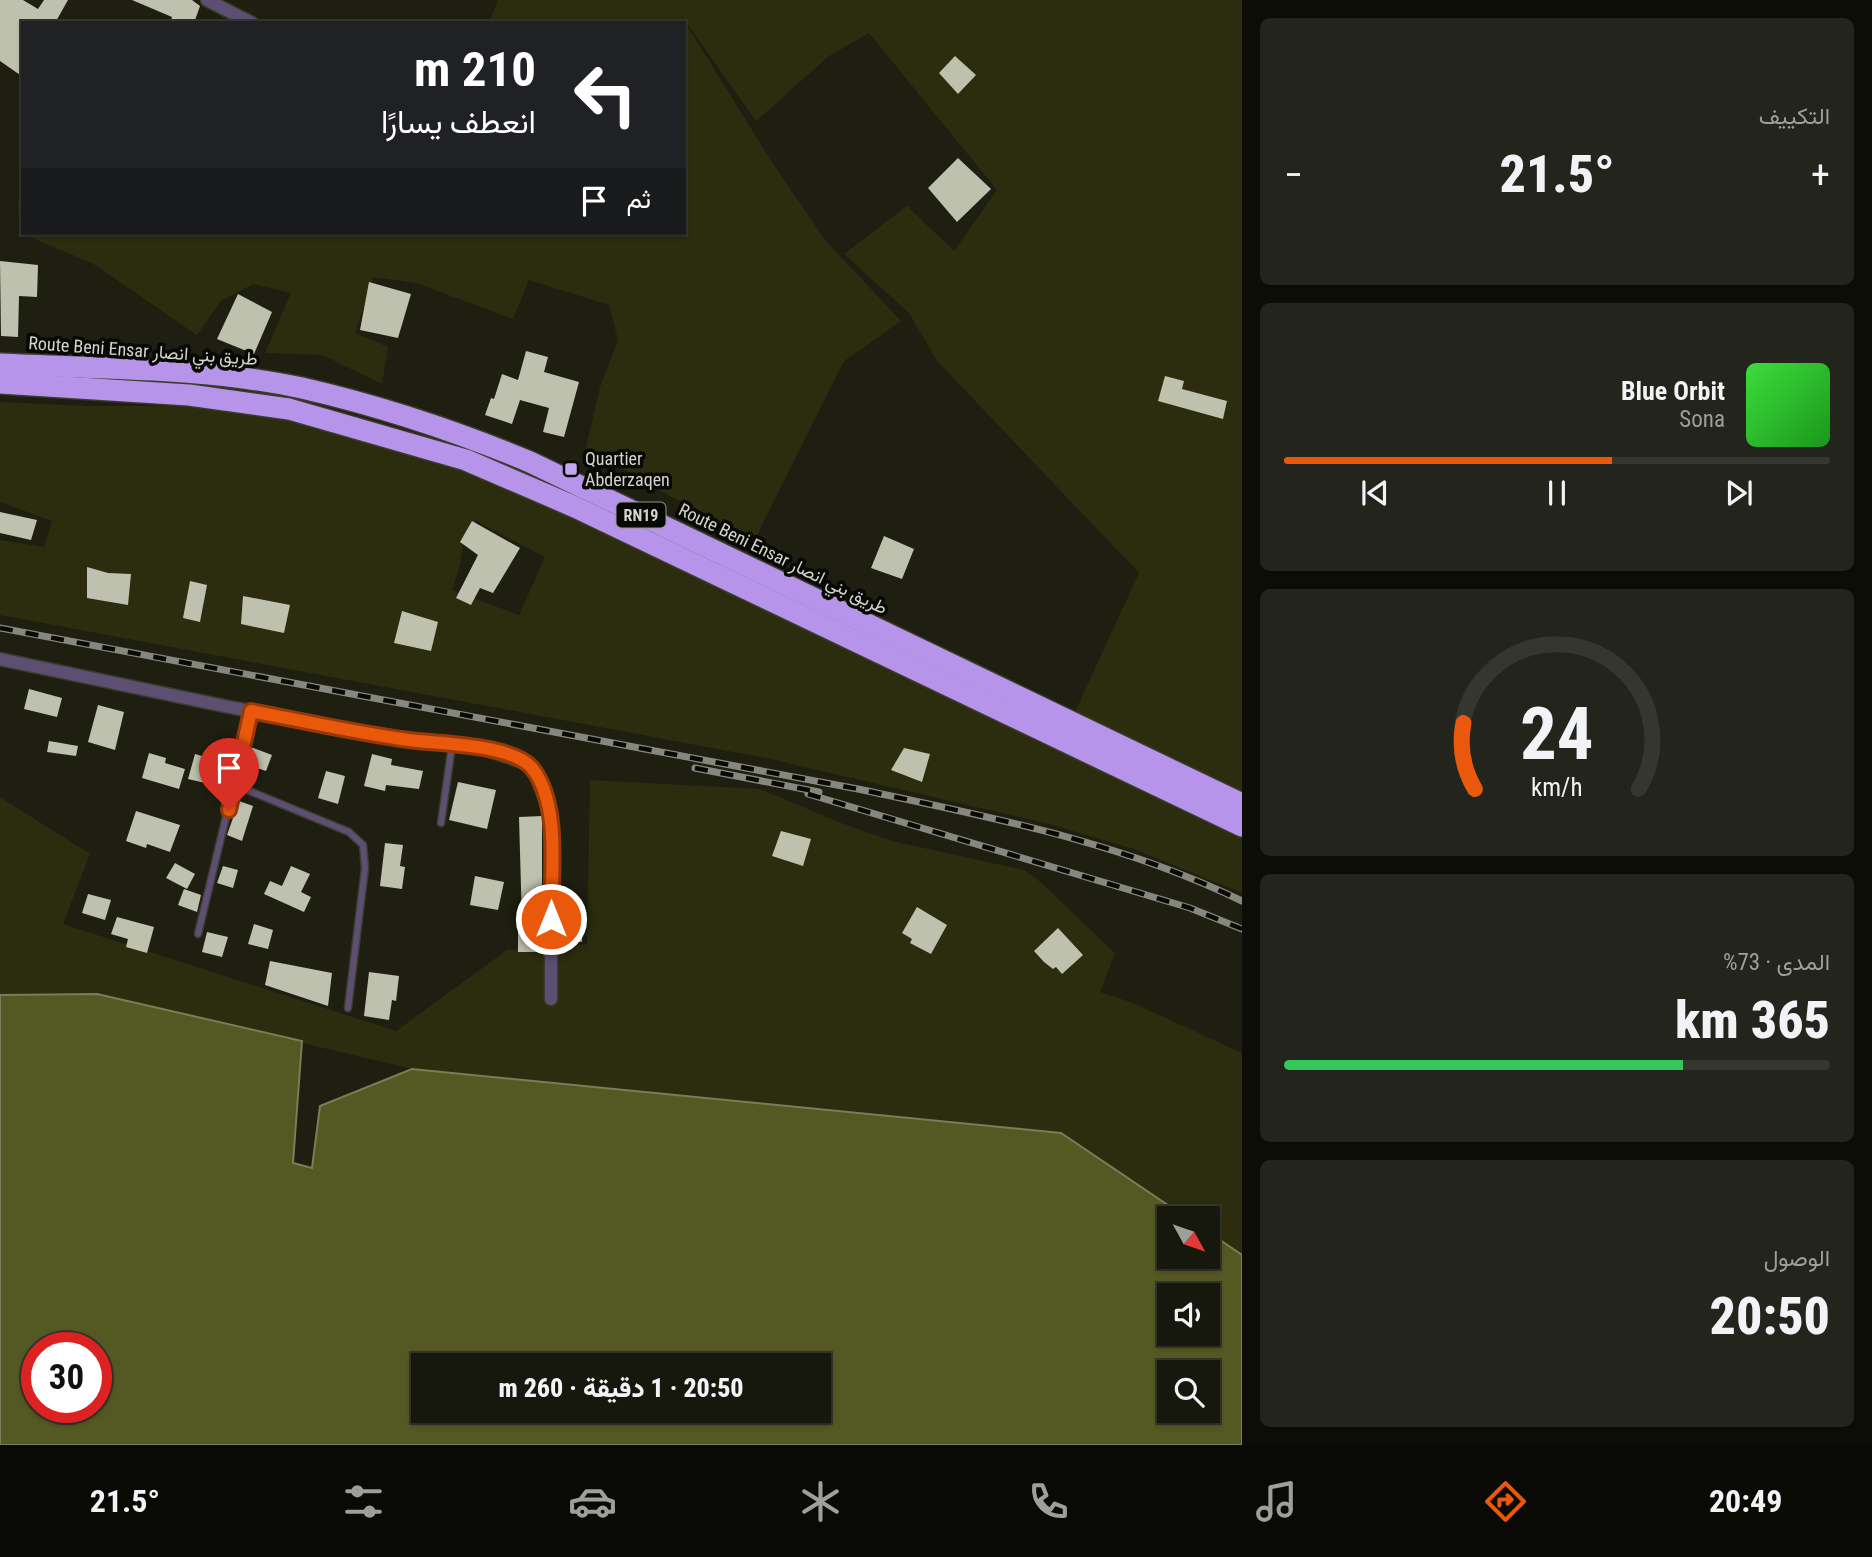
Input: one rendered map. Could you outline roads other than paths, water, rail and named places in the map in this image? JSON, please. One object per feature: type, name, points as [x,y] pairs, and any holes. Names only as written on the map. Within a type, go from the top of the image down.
[{"type":"highway","name":"Route Beni Ensar طريق بني انصار","points":[[0,364],[197,374],[251,380],[302,388],[444,428],[530,462],[1242,804]]},
{"type":"highway","name":"RN19","points":[[0,383],[238,400],[289,409],[466,460],[575,507],[1242,826]]},
{"type":"street","points":[[207,0],[248,21]]},
{"type":"street","points":[[0,659],[409,741],[475,746],[526,763],[534,771],[551,814],[551,999]]},
{"type":"lane","points":[[198,934],[251,711]]},
{"type":"lane","points":[[442,823],[452,744]]},
{"type":"lane","points":[[235,785],[349,832],[363,845],[365,868],[348,1008]]},
{"type":"railway","points":[[0,628],[858,789],[956,810],[1102,847],[1196,880],[1242,901]]},
{"type":"railway","points":[[695,768],[819,792]]},
{"type":"railway","points":[[808,794],[1190,908],[1242,929]]},
{"type":"place","name":"Quartier Abderzaqen","points":[[571,469]]}]
